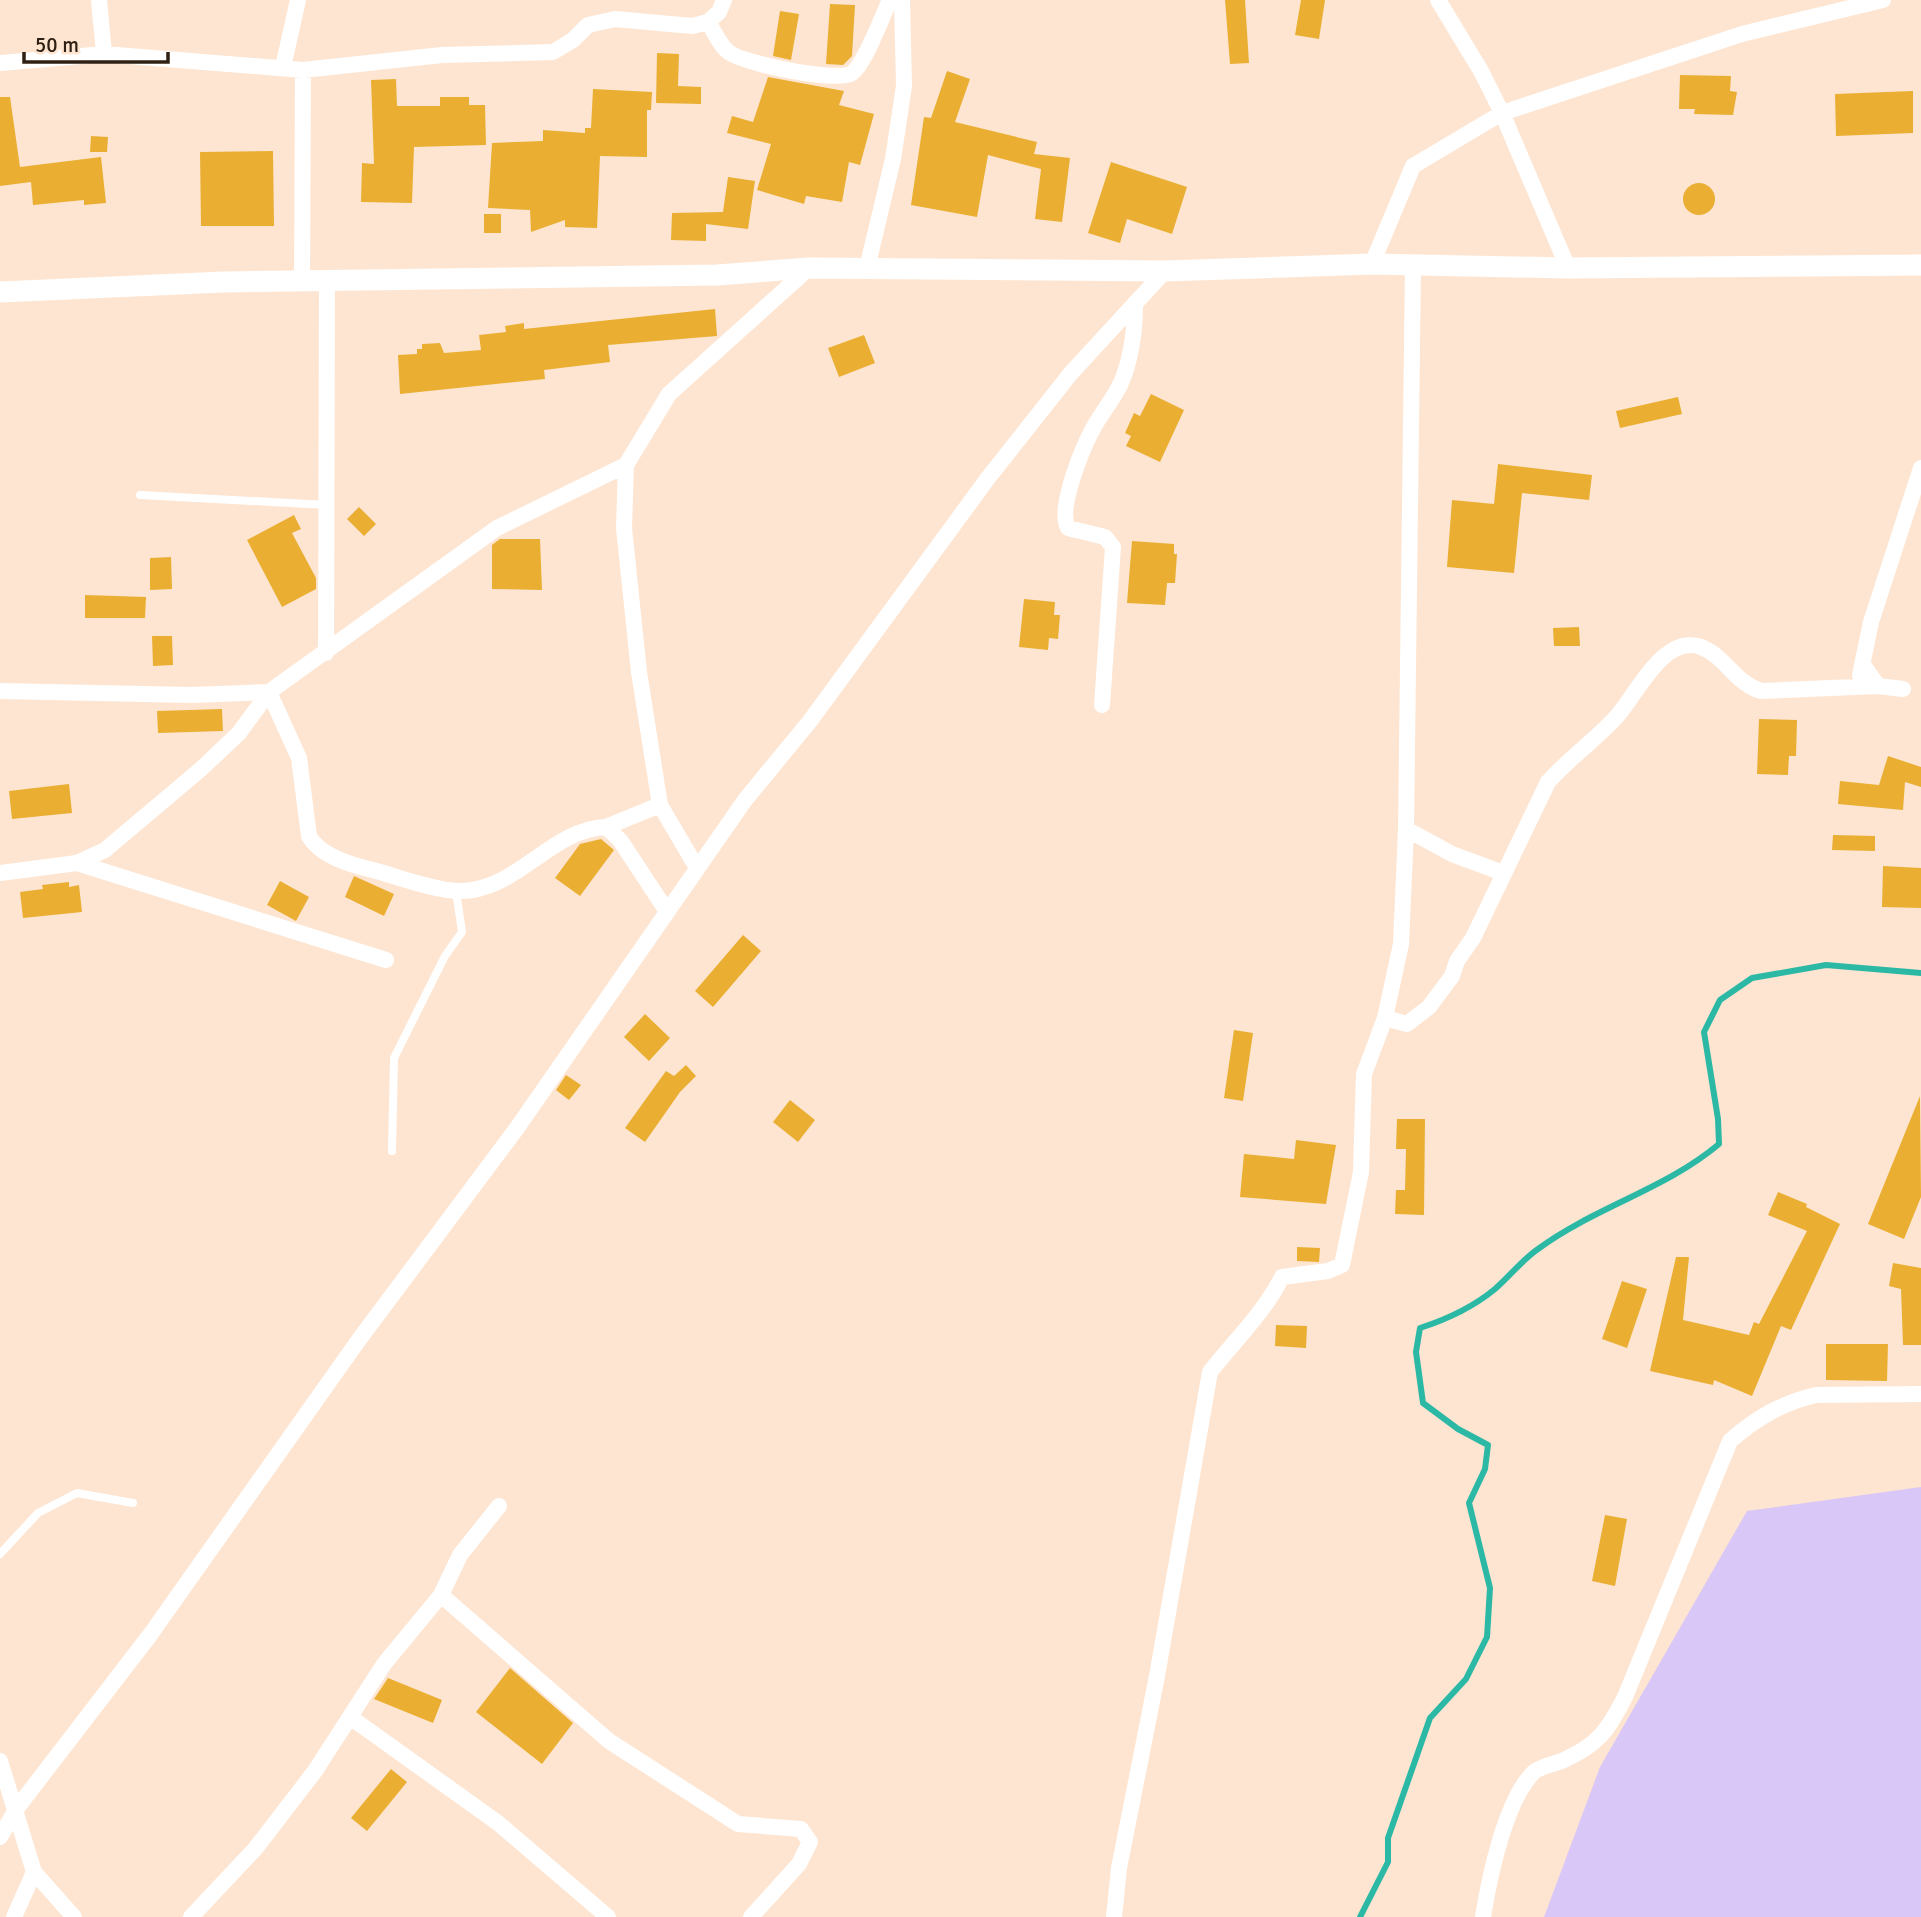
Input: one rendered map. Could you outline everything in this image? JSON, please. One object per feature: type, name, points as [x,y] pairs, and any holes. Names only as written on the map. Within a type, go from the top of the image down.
[{"type":"street","points":[[99,0],[104,54]]},
{"type":"street","points":[[283,68],[298,0]]},
{"type":"street","points":[[0,63],[104,54],[303,70],[442,55],[553,52],[573,40],[588,25],[615,19],[692,26],[708,22],[719,12],[724,0]]},
{"type":"street","points":[[708,22],[730,53],[782,69],[841,77],[853,72],[860,63],[890,0]]},
{"type":"street","points":[[867,268],[893,159],[904,86],[902,0]]},
{"type":"street","points":[[1438,0],[1481,71],[1502,113],[1568,268]]},
{"type":"street","points":[[1371,264],[1413,166],[1502,113],[1742,34],[1883,0]]},
{"type":"street","points":[[302,281],[303,70]]},
{"type":"street","points":[[0,292],[327,280],[717,275],[809,268],[1165,271],[1371,264],[1568,268],[1921,265]]},
{"type":"street","points":[[1114,1917],[1119,1868],[1157,1676],[1210,1372],[1236,1338],[1268,1305],[1282,1277],[1328,1271],[1342,1265],[1361,1172],[1364,1074],[1385,1018],[1401,944],[1406,829],[1413,265]]},
{"type":"street","points":[[696,868],[660,805],[639,672],[624,528],[626,465],[669,394],[809,268]]},
{"type":"street","points":[[0,1837],[17,1808],[150,1635],[358,1341],[517,1128],[745,800],[810,721],[996,468],[1070,373],[1165,271]]},
{"type":"street","points":[[326,653],[327,280]]},
{"type":"street","points":[[1102,705],[1113,547],[1105,537],[1068,528],[1065,514],[1073,477],[1094,427],[1120,384],[1131,353],[1135,303]]},
{"type":"street","points":[[0,873],[77,863],[105,850],[201,769],[239,733],[269,692],[497,528],[626,465]]},
{"type":"street","points":[[1855,687],[1864,666],[1871,622],[1921,468]]},
{"type":"street","points":[[1385,1018],[1407,1024],[1429,1007],[1452,976],[1457,961],[1473,938],[1548,782],[1619,714],[1634,688],[1661,659],[1686,646],[1699,646],[1748,687],[1761,691],[1878,686],[1903,689]]},
{"type":"street","points":[[1864,666],[1878,686]]},
{"type":"street","points":[[0,691],[192,695],[269,692]]},
{"type":"street","points":[[269,692],[299,758],[309,836],[315,847],[368,869],[456,891],[501,881],[564,841],[592,828],[606,827],[660,805]]},
{"type":"street","points":[[606,827],[620,840],[666,910]]},
{"type":"street","points":[[1406,829],[1452,854],[1503,873]]},
{"type":"street","points":[[77,863],[386,960]]},
{"type":"street","points":[[1483,1917],[1490,1868],[1519,1794],[1535,1771],[1588,1749],[1608,1730],[1625,1697],[1730,1441],[1752,1422],[1800,1399],[1816,1395],[1921,1394]]},
{"type":"street","points":[[191,1917],[255,1849],[315,1771],[384,1664],[440,1595],[460,1555],[499,1506]]},
{"type":"street","points":[[440,1595],[609,1741],[738,1824],[801,1829],[810,1842],[799,1864],[751,1917]]},
{"type":"street","points":[[350,1717],[498,1823],[608,1917]]},
{"type":"street","points":[[0,1761],[17,1808],[34,1872],[74,1917]]},
{"type":"street","points":[[14,1917],[34,1872]]},
{"type":"lane","points":[[140,495],[327,505]]},
{"type":"lane","points":[[392,1151],[394,1058],[445,956],[462,932],[456,891]]},
{"type":"lane","points":[[0,1554],[38,1513],[77,1493],[133,1503]]},
{"type":"shaded area","points":[[1921,1487],[1921,1917],[1544,1917],[1600,1767],[1747,1511]]},
{"type":"building","points":[[1225,0],[1245,0],[1249,63],[1230,64]]},
{"type":"building","points":[[1301,0],[1325,0],[1319,39],[1295,35]]},
{"type":"building","points":[[830,4],[855,5],[852,56],[843,65],[826,64]]},
{"type":"building","points":[[780,11],[799,14],[791,60],[773,56]]},
{"type":"building","points":[[657,53],[679,54],[678,86],[701,87],[701,104],[656,103]]},
{"type":"building","points":[[947,71],[970,79],[955,122],[1037,142],[1034,154],[1070,158],[1062,222],[1035,219],[1041,169],[988,155],[977,217],[911,205],[924,117],[931,118]]},
{"type":"building","points":[[1680,75],[1731,76],[1730,91],[1737,92],[1733,115],[1694,114],[1695,109],[1679,109]]},
{"type":"building","points":[[768,77],[844,91],[839,105],[874,114],[860,165],[849,162],[842,202],[806,196],[804,204],[757,190],[771,144],[727,133],[732,116],[753,122]]},
{"type":"building","points":[[396,79],[397,106],[440,106],[440,97],[469,97],[469,105],[485,105],[486,145],[414,147],[412,203],[361,202],[362,163],[374,164],[371,80]]},
{"type":"building","points":[[593,89],[652,92],[651,110],[647,110],[647,157],[600,156],[597,228],[565,227],[565,220],[531,232],[530,210],[488,208],[492,143],[543,141],[543,130],[585,133],[585,128],[591,128]]},
{"type":"building","points":[[1913,91],[1913,133],[1836,136],[1835,94]]},
{"type":"building","points":[[0,97],[10,97],[20,167],[101,157],[106,203],[84,205],[84,200],[33,205],[31,182],[0,186]]},
{"type":"building","points":[[91,136],[108,137],[107,152],[90,152]]},
{"type":"building","points":[[273,151],[274,226],[201,226],[200,152]]},
{"type":"building","points":[[1111,162],[1187,187],[1172,234],[1127,219],[1120,243],[1088,233]]},
{"type":"building","points":[[728,177],[755,181],[748,229],[706,224],[706,241],[671,240],[672,213],[723,212]]},
{"type":"building","points":[[1699,183],[1710,188],[1715,199],[1710,210],[1699,215],[1688,210],[1683,199],[1688,188]]},
{"type":"building","points":[[484,214],[501,214],[501,233],[484,233]]},
{"type":"building","points":[[715,309],[717,336],[608,345],[610,362],[544,370],[545,379],[400,394],[398,355],[417,354],[417,349],[422,349],[422,344],[440,343],[444,353],[481,350],[479,335],[506,332],[505,326],[524,323],[524,329]]},
{"type":"building","points":[[864,335],[875,363],[839,377],[828,348]]},
{"type":"building","points":[[1151,394],[1184,410],[1160,462],[1126,446],[1131,436],[1125,433],[1134,413],[1140,416]]},
{"type":"building","points":[[1678,397],[1682,414],[1620,428],[1616,411]]},
{"type":"building","points":[[1498,464],[1592,475],[1589,500],[1522,493],[1514,573],[1447,567],[1452,500],[1494,504]]},
{"type":"building","points":[[359,507],[376,524],[364,536],[347,519]]},
{"type":"building","points":[[294,515],[301,529],[292,533],[316,578],[316,589],[282,607],[247,540]]},
{"type":"building","points":[[500,539],[540,539],[542,590],[492,589],[492,545]]},
{"type":"building","points":[[1132,541],[1174,544],[1174,554],[1177,554],[1175,583],[1167,583],[1165,605],[1127,603]]},
{"type":"building","points":[[171,557],[172,589],[150,590],[150,558]]},
{"type":"building","points":[[85,595],[146,597],[145,618],[85,618]]},
{"type":"building","points":[[1024,599],[1055,602],[1054,615],[1060,615],[1058,639],[1049,638],[1048,650],[1019,647]]},
{"type":"building","points":[[1579,627],[1580,646],[1554,646],[1553,628]]},
{"type":"building","points":[[152,636],[172,636],[173,665],[153,666]]},
{"type":"building","points":[[222,709],[223,731],[158,733],[157,711]]},
{"type":"building","points":[[1759,719],[1797,720],[1796,756],[1789,756],[1788,775],[1757,774]]},
{"type":"building","points":[[1888,756],[1921,767],[1921,787],[1905,782],[1903,810],[1838,804],[1840,781],[1879,785]]},
{"type":"building","points":[[69,784],[72,813],[12,819],[9,791]]},
{"type":"building","points":[[1833,835],[1875,836],[1875,851],[1832,850]]},
{"type":"building","points":[[601,839],[614,850],[580,896],[555,878],[580,844]]},
{"type":"building","points":[[1883,866],[1921,868],[1921,908],[1882,907]]},
{"type":"building","points":[[354,876],[394,894],[384,916],[345,897]]},
{"type":"building","points":[[280,881],[309,897],[296,921],[267,905]]},
{"type":"building","points":[[69,882],[69,887],[79,885],[82,912],[23,918],[20,892],[43,889],[42,885]]},
{"type":"building","points":[[743,935],[761,951],[713,1007],[695,991]]},
{"type":"building","points":[[645,1014],[670,1038],[649,1061],[624,1037]]},
{"type":"building","points":[[1234,1030],[1253,1033],[1243,1101],[1224,1098]]},
{"type":"building","points":[[686,1065],[696,1076],[680,1092],[645,1142],[625,1128],[666,1071],[674,1076]]},
{"type":"building","points":[[566,1075],[581,1085],[569,1100],[556,1090]]},
{"type":"building","points":[[1920,1096],[1921,1197],[1904,1239],[1868,1224]]},
{"type":"building","points":[[790,1100],[815,1120],[798,1142],[773,1122]]},
{"type":"building","points":[[1397,1119],[1425,1119],[1424,1215],[1395,1214],[1396,1190],[1405,1190],[1406,1149],[1396,1149]]},
{"type":"building","points":[[1296,1140],[1336,1145],[1326,1204],[1240,1197],[1244,1154],[1294,1159]]},
{"type":"building","points":[[1778,1192],[1807,1204],[1806,1207],[1840,1224],[1791,1330],[1781,1326],[1752,1396],[1714,1380],[1713,1385],[1650,1371],[1676,1257],[1689,1257],[1683,1320],[1749,1335],[1754,1322],[1759,1324],[1807,1231],[1768,1215]]},
{"type":"building","points":[[1297,1247],[1320,1248],[1319,1262],[1297,1261]]},
{"type":"building","points":[[1893,1263],[1921,1268],[1921,1345],[1903,1345],[1901,1289],[1889,1286]]},
{"type":"building","points":[[1622,1281],[1647,1289],[1627,1348],[1602,1339]]},
{"type":"building","points":[[1276,1325],[1307,1326],[1306,1348],[1275,1346]]},
{"type":"building","points":[[1826,1344],[1888,1344],[1887,1381],[1826,1380]]},
{"type":"building","points":[[1605,1515],[1627,1519],[1615,1586],[1592,1581]]},
{"type":"building","points":[[510,1668],[573,1723],[542,1764],[476,1712]]},
{"type":"building","points":[[388,1678],[442,1700],[433,1723],[374,1699]]},
{"type":"building","points":[[391,1769],[407,1782],[367,1831],[351,1818]]},
{"type":"waterway","points":[[1360,1917],[1388,1862],[1388,1838],[1430,1718],[1466,1679],[1487,1637],[1490,1588],[1469,1503],[1485,1469],[1488,1445],[1458,1429],[1423,1403],[1416,1352],[1420,1328],[1450,1317],[1478,1302],[1532,1253],[1560,1234],[1676,1173],[1719,1144],[1718,1119],[1704,1032],[1720,1000],[1752,978],[1826,965],[1921,973]]}]
